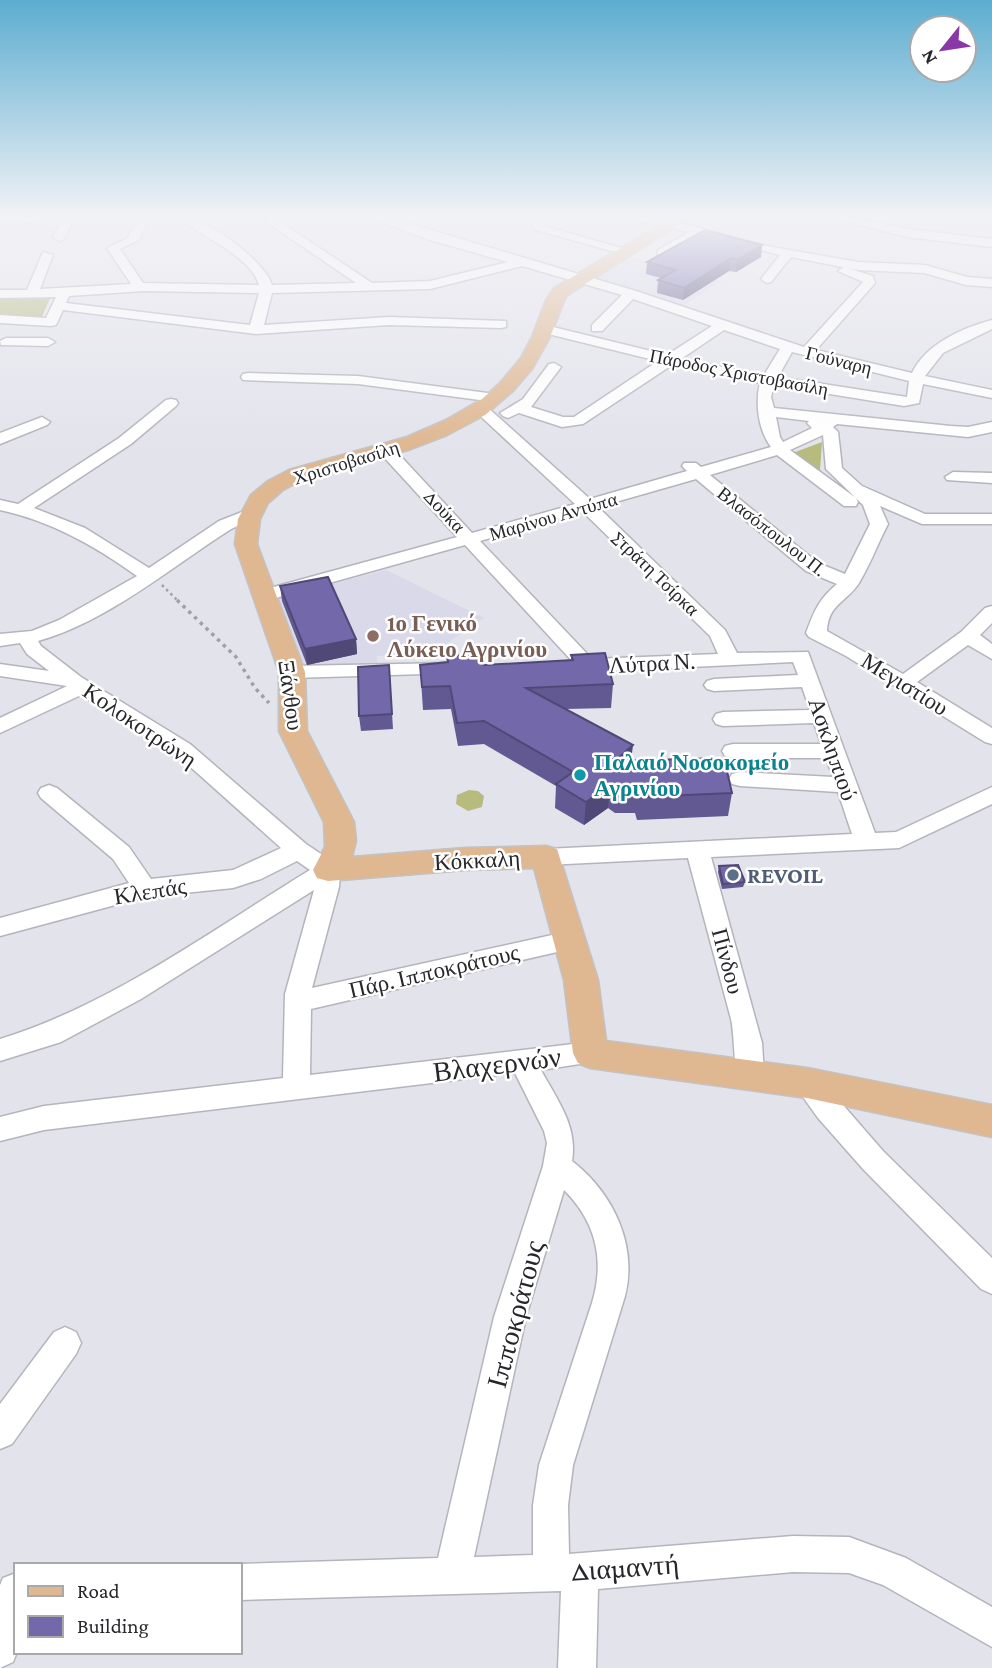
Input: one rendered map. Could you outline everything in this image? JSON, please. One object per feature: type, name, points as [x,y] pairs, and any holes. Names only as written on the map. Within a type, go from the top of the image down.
[{"type":"main road","name":"Χριστοβασίλη","points":[[252,513],[276,486],[296,474],[318,466],[387,450],[490,408],[525,365],[545,329],[555,298],[562,293]]},
{"type":"main road","name":"Ξάνθου","points":[[252,513],[247,524],[246,544],[292,672],[291,718],[295,736],[342,834],[340,852],[328,870]]},
{"type":"main road","name":"Κόκκαλη","points":[[328,870],[466,859],[546,857]]},
{"type":"main road","points":[[546,857],[584,993],[590,1054]]},
{"type":"main road","name":"Βλαχερνών","points":[[590,1054],[807,1083],[992,1121]]},
{"type":"street","points":[[0,294],[32,293],[61,300],[256,330],[379,321],[501,324]]},
{"type":"street","points":[[61,300],[108,293]]},
{"type":"street","points":[[256,330],[265,293]]},
{"type":"street","name":"Γούναρη","points":[[627,293],[807,352],[992,394]]},
{"type":"street","points":[[807,352],[859,293]]},
{"type":"street","points":[[597,328],[631,294]]},
{"type":"street","points":[[44,362],[51,322],[61,300]]},
{"type":"street","points":[[0,319],[51,322]]},
{"type":"street","points":[[3,346],[22,321]]},
{"type":"street","points":[[248,377],[358,380],[490,408],[520,408],[562,422],[579,421],[723,324]]},
{"type":"street","points":[[916,378],[928,362],[953,340],[992,324]]},
{"type":"street","name":"Πάροδος Χριστοβασίλη","points":[[545,329],[668,360],[768,381],[904,402],[914,400],[916,378]]},
{"type":"street","points":[[3,346],[48,342]]},
{"type":"street","points":[[789,347],[768,381],[764,397],[775,443],[879,520]]},
{"type":"street","points":[[520,408],[535,395],[554,367]]},
{"type":"street","points":[[21,509],[125,441],[170,403]]},
{"type":"street","name":"Στράτη Τσίρκα","points":[[490,408],[718,634],[730,659]]},
{"type":"street","name":"Μαρίνου Αντύπα","points":[[766,412],[822,422],[963,432],[992,427]]},
{"type":"street","points":[[0,439],[42,422]]},
{"type":"street","points":[[801,656],[817,632],[833,625],[850,601],[848,586],[877,532],[879,520],[871,503],[834,469],[832,437],[822,422]]},
{"type":"street","name":"Μαρίνου Αντύπα","points":[[263,588],[466,534],[692,468],[775,443],[822,422]]},
{"type":"street","name":"Δούκα","points":[[387,450],[587,666]]},
{"type":"street","name":"Βλασόπουλου Π.","points":[[692,468],[812,567],[848,586]]},
{"type":"street","points":[[953,477],[992,478]]},
{"type":"street","points":[[856,488],[922,519],[992,519]]},
{"type":"street","points":[[0,505],[21,509],[95,539],[149,576]]},
{"type":"street","name":"Χριστοβασίλη","points":[[0,640],[26,638],[65,624],[149,576],[213,532],[252,513]]},
{"type":"street","points":[[903,683],[968,636],[992,612]]},
{"type":"street","name":"Μεγιστίου","points":[[817,632],[992,737]]},
{"type":"street","points":[[968,636],[992,653]]},
{"type":"street","points":[[0,726],[78,684],[34,650],[26,638]]},
{"type":"street","name":"Λύτρα Ν.","points":[[560,666],[801,656]]},
{"type":"street","name":"Ασκληπιού","points":[[801,656],[866,841]]},
{"type":"street","points":[[292,672],[467,668]]},
{"type":"street","name":"Κολοκοτρώνη","points":[[0,670],[78,684],[183,750],[298,850],[328,870]]},
{"type":"street","points":[[715,685],[800,681]]},
{"type":"street","points":[[723,719],[813,717]]},
{"type":"street","points":[[733,751],[825,751]]},
{"type":"street","points":[[740,779],[837,785]]},
{"type":"street","points":[[49,793],[121,853],[145,888]]},
{"type":"street","name":"Κόκκαλη","points":[[546,857],[907,837],[992,795]]},
{"type":"street","name":"Πίνδου","points":[[697,848],[744,1019],[749,1043],[750,1075]]},
{"type":"street","name":"Κλεπάς","points":[[0,927],[145,888],[233,879],[253,873],[298,850]]},
{"type":"street","points":[[296,1089],[297,1002],[307,954],[327,887],[328,870]]},
{"type":"street","name":"Κόκκαλη","points":[[0,1050],[52,1034],[132,992],[328,870]]},
{"type":"street","name":"Πάρ. Ιπποκράτους","points":[[297,1002],[570,940]]},
{"type":"street","name":"Βλαχερνών","points":[[0,1129],[44,1118],[590,1054]]},
{"type":"street","name":"Ιπποκράτους","points":[[452,1576],[510,1317],[557,1166],[561,1143],[558,1130],[522,1060]]},
{"type":"street","points":[[807,1083],[833,1118],[860,1147],[992,1279]]},
{"type":"street","points":[[557,1166],[579,1185],[604,1221],[613,1249],[615,1269],[590,1363],[556,1463],[551,1504],[566,1572],[577,1668]]},
{"type":"street","points":[[0,1432],[65,1343]]},
{"type":"street","name":"Διαμαντή","points":[[242,1582],[566,1572],[793,1554],[849,1555],[893,1571],[992,1628]]},
{"type":"street","points":[[0,1649],[14,1597]]},
{"type":"path","points":[[149,576],[169,591],[236,657],[261,696],[291,718]]},
{"type":"shaded area","points":[[638,293],[703,293],[682,307]]},
{"type":"shaded area","name":"1ο Γενικό Λύκειο Αγρινίου","points":[[386,570],[484,618],[431,654],[377,656],[377,665],[303,668],[275,599]]},
{"type":"green space","points":[[50,298],[41,319],[0,316],[0,299]]},
{"type":"green space","points":[[822,442],[820,470],[860,504],[790,454]]},
{"type":"green space","points":[[469,790],[478,791],[484,796],[482,807],[468,811],[456,804],[457,795]]},
{"type":"building","points":[[328,577],[356,639],[305,649],[280,586]]},
{"type":"building","points":[[605,653],[613,684],[526,688],[633,745],[615,761],[724,758],[732,793],[640,797],[638,789],[617,789],[610,785],[586,802],[556,784],[573,772],[484,721],[457,723],[450,686],[422,687],[420,665],[448,662],[447,656],[483,655],[484,665],[573,660],[571,655]]},
{"type":"building","points":[[389,665],[392,714],[359,716],[358,667]]},
{"type":"building","points":[[738,865],[745,882],[723,884],[719,866]]},
{"type":"place","name":"1ο Γενικό Λύκειο Αγρινίου","points":[[373,636]]},
{"type":"place","name":"Παλαιό Νοσοκομείο Αγρινίου","points":[[580,775]]},
{"type":"place","name":"REVOIL","points":[[733,875]]}]
